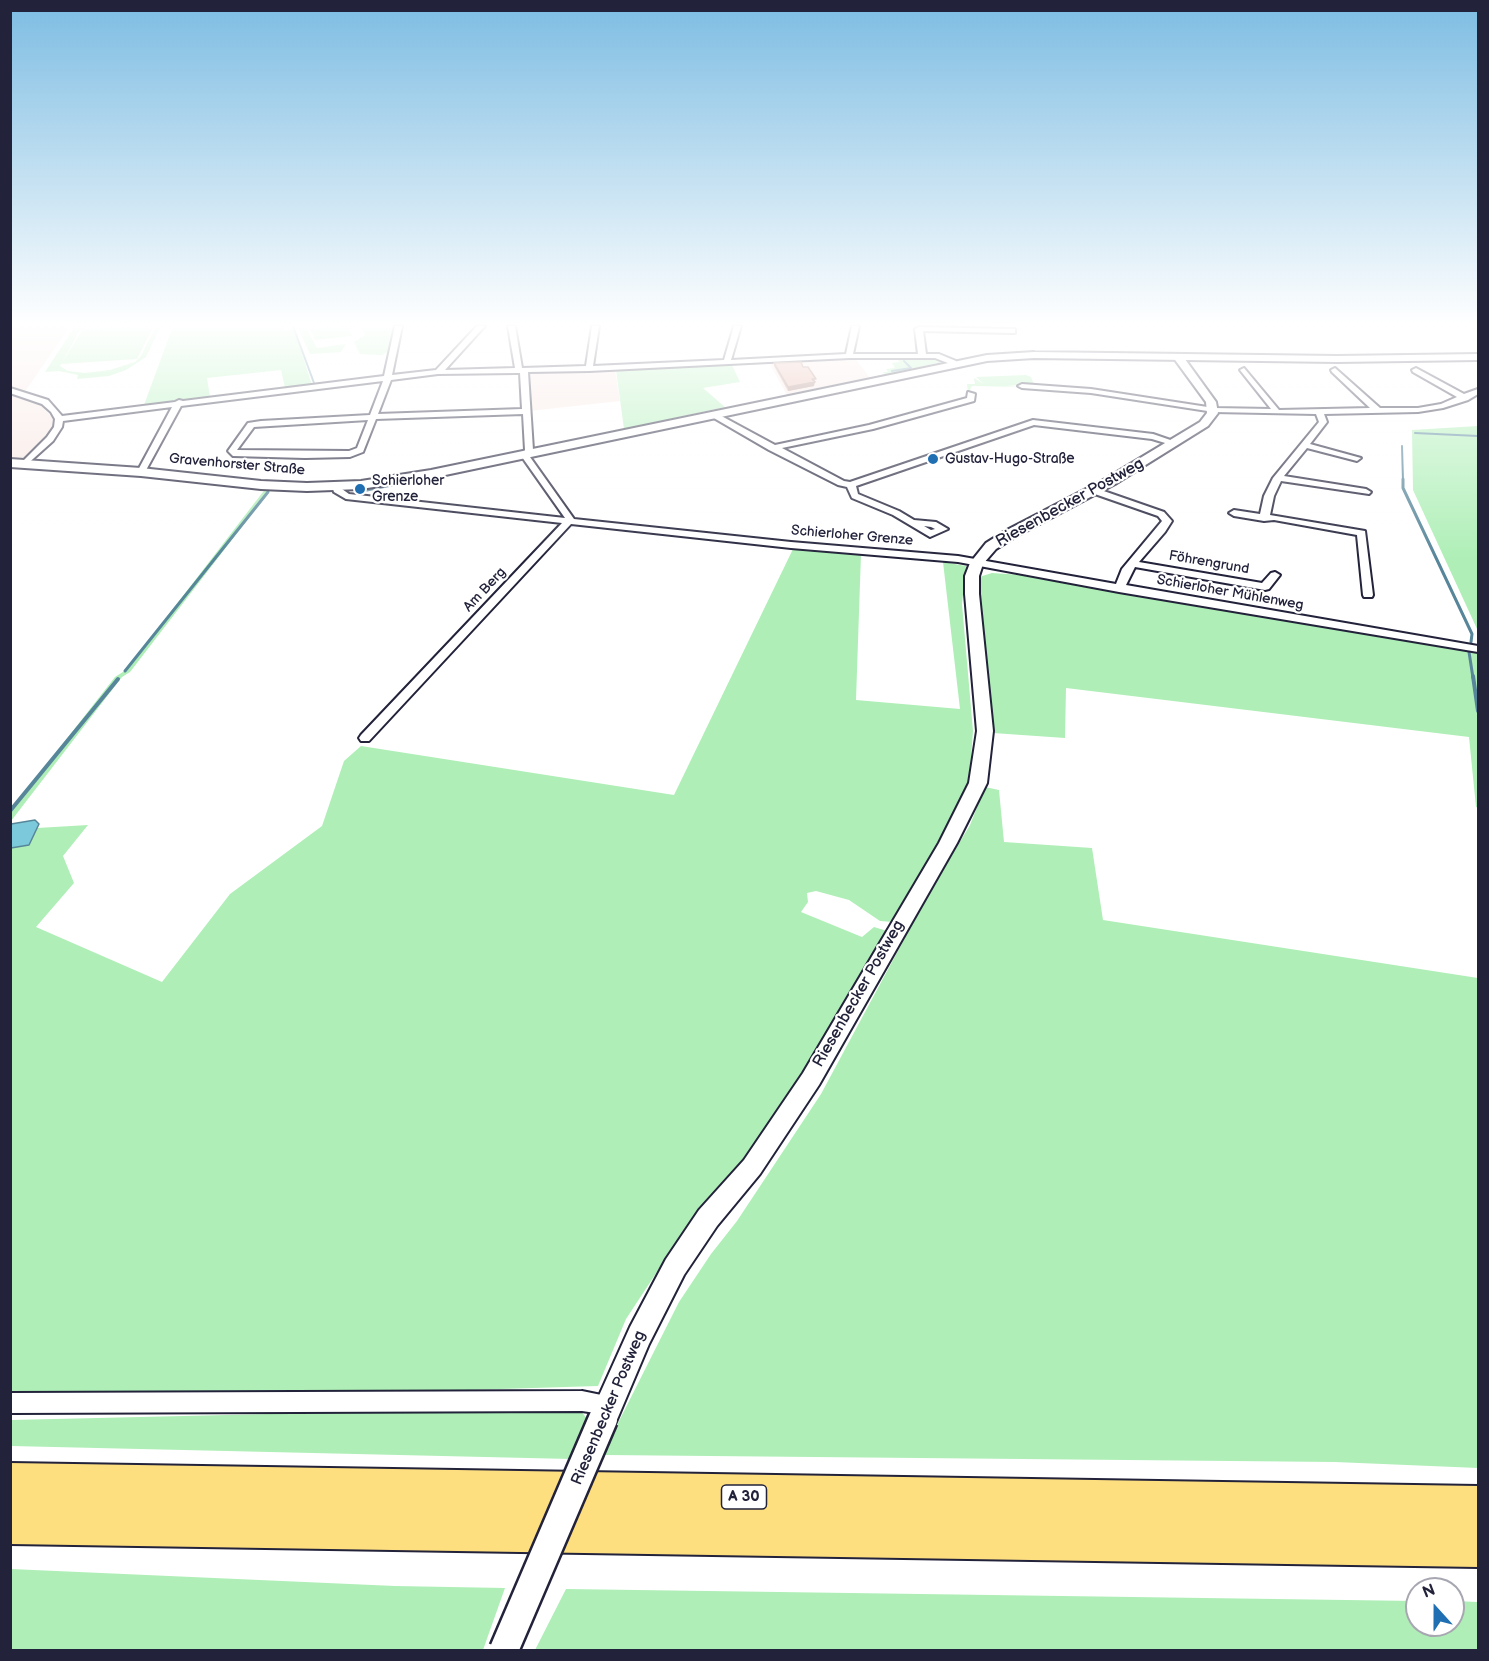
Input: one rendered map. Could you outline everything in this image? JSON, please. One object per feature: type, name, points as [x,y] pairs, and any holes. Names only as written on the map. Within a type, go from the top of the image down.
[{"type":"highway","name":"A 30","points":[[10,1484],[1479,1508]]},
{"type":"highway","points":[[10,1523],[1479,1546]]},
{"type":"main road","name":"Gravenhorster Straße","points":[[10,463],[141,472],[261,485],[337,486],[410,478],[761,404]]},
{"type":"street","points":[[24,464],[50,439],[58,427],[59,419],[55,411],[47,404]]},
{"type":"street","points":[[59,419],[168,404]]},
{"type":"street","points":[[141,472],[178,404]]},
{"type":"street","points":[[378,404],[373,417],[360,450],[357,453],[267,455],[237,454],[232,451],[251,424],[373,417],[525,411]]},
{"type":"street","points":[[524,404],[528,453],[526,457],[570,517],[569,521]]},
{"type":"street","points":[[772,448],[877,425],[955,404]]},
{"type":"street","points":[[1172,404],[1214,410],[1277,412],[1431,408],[1446,404]]},
{"type":"street","points":[[1211,404],[1214,410]]},
{"type":"street","points":[[1270,404],[1277,412]]},
{"type":"street","points":[[1370,404],[1377,410]]},
{"type":"street","name":"Riesenbecker Postweg","points":[[504,1650],[644,1326],[675,1267],[708,1218],[752,1167],[811,1079],[948,843],[978,783],[985,731],[972,594],[972,576],[977,563],[991,546],[1095,491],[1175,443],[1204,424],[1214,410]]},
{"type":"street","points":[[1264,518],[1269,496],[1278,478],[1323,422],[1319,411]]},
{"type":"street","points":[[711,414],[841,483],[851,485],[1025,424],[1052,423],[1153,437],[1175,443]]},
{"type":"street","points":[[1305,445],[1357,458]]},
{"type":"street","points":[[1278,478],[1366,492]]},
{"type":"street","points":[[851,485],[855,496],[887,508],[914,523]]},
{"type":"street","name":"Schierloher Grenze","points":[[337,486],[340,494],[346,496],[791,545],[939,557],[977,563]]},
{"type":"street","name":"Föhrengrund","points":[[1095,491],[1166,518],[1167,521],[1162,530],[1126,571],[1119,589]]},
{"type":"street","points":[[1234,513],[1362,533],[1368,595]]},
{"type":"street","name":"Am Berg","points":[[365,738],[569,521]]},
{"type":"street","name":"Schierloher Mühlenweg","points":[[977,563],[1479,649]]},
{"type":"street","name":"Föhrengrund","points":[[1133,564],[1265,587],[1275,574]]},
{"type":"street","points":[[10,1403],[582,1401],[606,1412]]},
{"type":"shaded area","points":[[11,404],[42,405],[53,419],[52,427],[28,456],[11,459]]},
{"type":"shaded area","points":[[529,404],[597,404],[529,411]]},
{"type":"green space","points":[[621,404],[721,404],[725,407],[624,429]]},
{"type":"green space","points":[[1478,426],[1478,631],[1413,490],[1412,430]]},
{"type":"green space","points":[[266,488],[271,489],[130,672],[122,677],[11,821],[11,810],[115,677],[126,670]]},
{"type":"green space","points":[[793,549],[861,554],[856,700],[960,709],[943,562],[966,566],[962,604],[973,731],[969,786],[946,833],[893,922],[880,921],[849,900],[816,891],[807,893],[808,902],[801,912],[862,937],[874,927],[887,931],[781,1112],[752,1154],[695,1214],[626,1319],[598,1386],[209,1398],[11,1393],[11,848],[29,845],[37,828],[88,825],[63,856],[74,883],[36,927],[162,982],[230,894],[322,826],[344,761],[361,746],[674,795]]},
{"type":"green space","points":[[992,573],[1022,575],[1478,651],[1478,808],[1476,807],[1469,737],[1066,688],[1065,738],[993,733],[986,652],[982,651],[978,607],[979,577]]},
{"type":"green space","points":[[985,787],[999,790],[1004,842],[1092,848],[1103,920],[1478,978],[1478,1468],[1335,1462],[605,1455],[618,1423],[679,1302],[711,1254],[737,1221],[821,1094],[929,893],[970,825]]},
{"type":"green space","points":[[571,1407],[581,1411],[588,1420],[571,1459],[11,1446],[11,1420]]},
{"type":"green space","points":[[11,1569],[395,1586],[505,1588],[483,1650],[11,1650]]},
{"type":"green space","points":[[566,1589],[1405,1601],[1405,1637],[1465,1637],[1465,1601],[1478,1602],[1478,1650],[535,1650]]},
{"type":"water","points":[[35,820],[39,824],[29,845],[11,848],[11,824]]},
{"type":"waterway","points":[[1415,433],[1478,436]]},
{"type":"waterway","points":[[1402,446],[1403,481]]},
{"type":"waterway","points":[[362,491],[421,479]]},
{"type":"waterway","points":[[413,481],[422,479]]},
{"type":"waterway","points":[[1403,481],[1403,488],[1472,634],[1471,642]]},
{"type":"waterway","points":[[125,671],[268,492]]},
{"type":"waterway","points":[[1469,652],[1473,678]]},
{"type":"waterway","points":[[1473,676],[1478,711]]},
{"type":"waterway","points":[[10,811],[118,679]]},
{"type":"place","name":"Gustav-Hugo-Straße","points":[[933,459]]},
{"type":"place","name":"Schierloher Grenze","points":[[360,489]]}]
